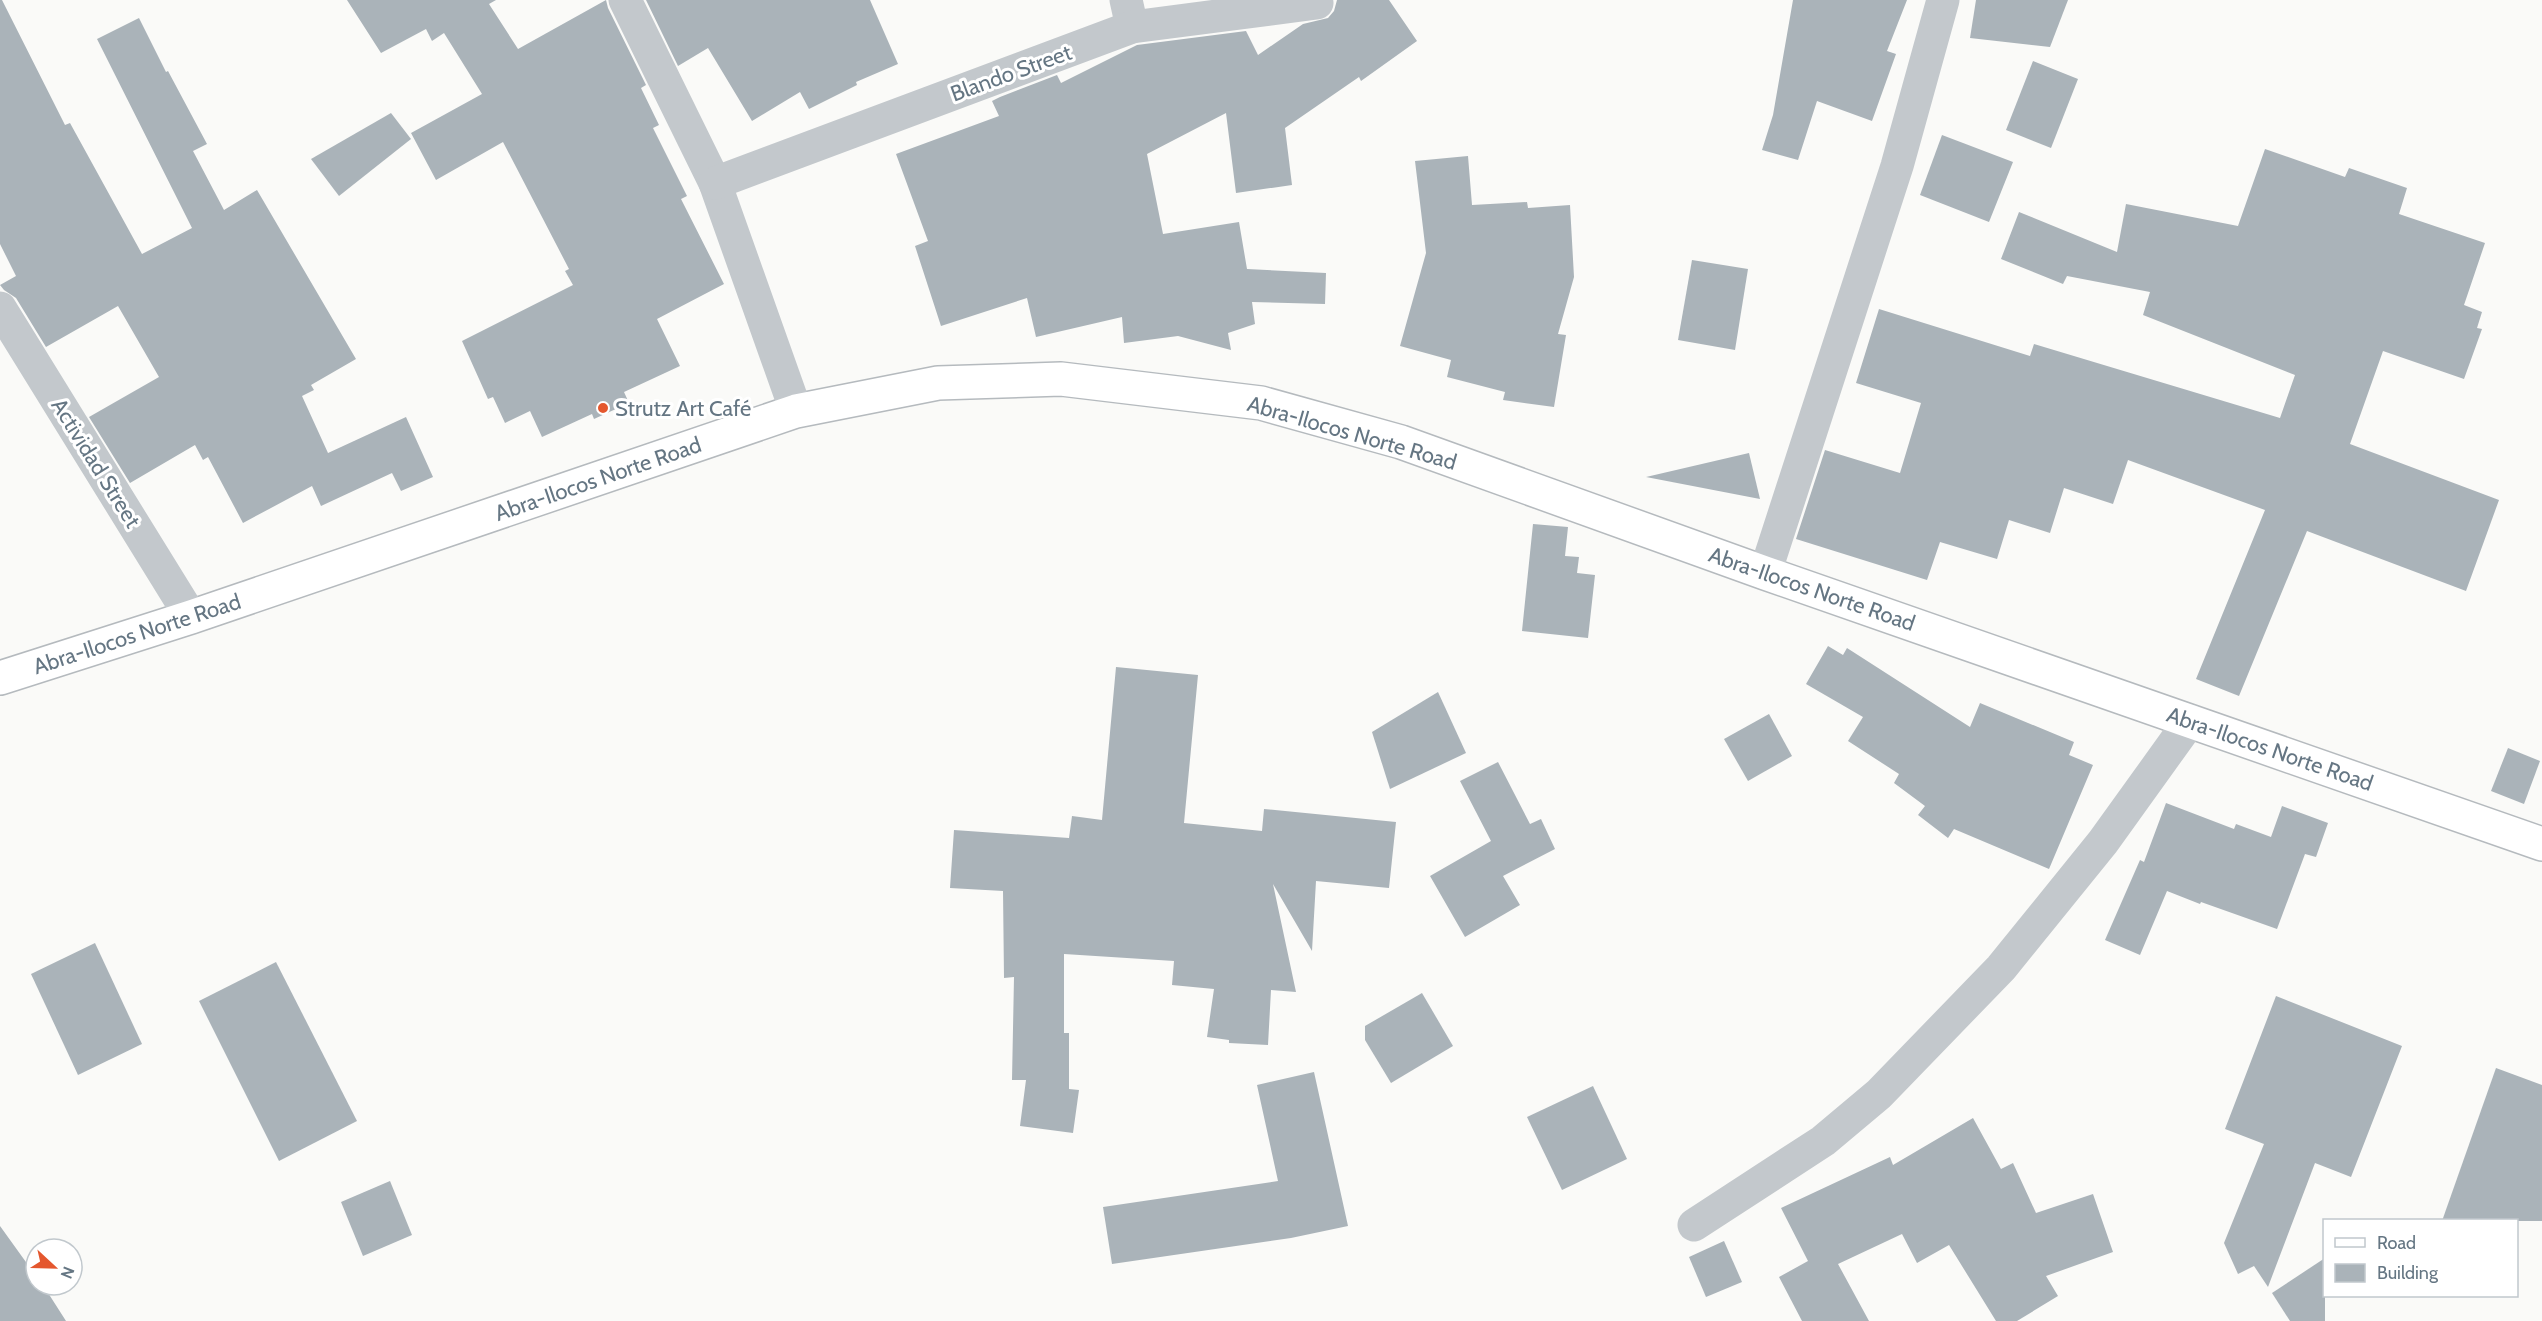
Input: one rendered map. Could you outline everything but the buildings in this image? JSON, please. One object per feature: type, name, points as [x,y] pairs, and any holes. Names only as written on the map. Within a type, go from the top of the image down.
[{"type":"main road","name":"Abra-Ilocos Norte Road","points":[[0,678],[191,617],[796,411],[938,383],[1061,379],[1261,403],[1401,442],[1765,573],[2542,844]]},
{"type":"street","points":[[625,0],[715,183],[796,411]]},
{"type":"street","points":[[1765,573],[1897,166],[1943,0]]},
{"type":"street","name":"Blando Street","points":[[715,183],[1129,14],[1317,3]]},
{"type":"street","name":"Actividad Street","points":[[0,308],[191,617]]},
{"type":"street","points":[[1694,1225],[1823,1141],[1880,1094],[2001,968],[2103,842],[2190,721]]},
{"type":"place","name":"Strutz Art Café","points":[[603,408]]}]
